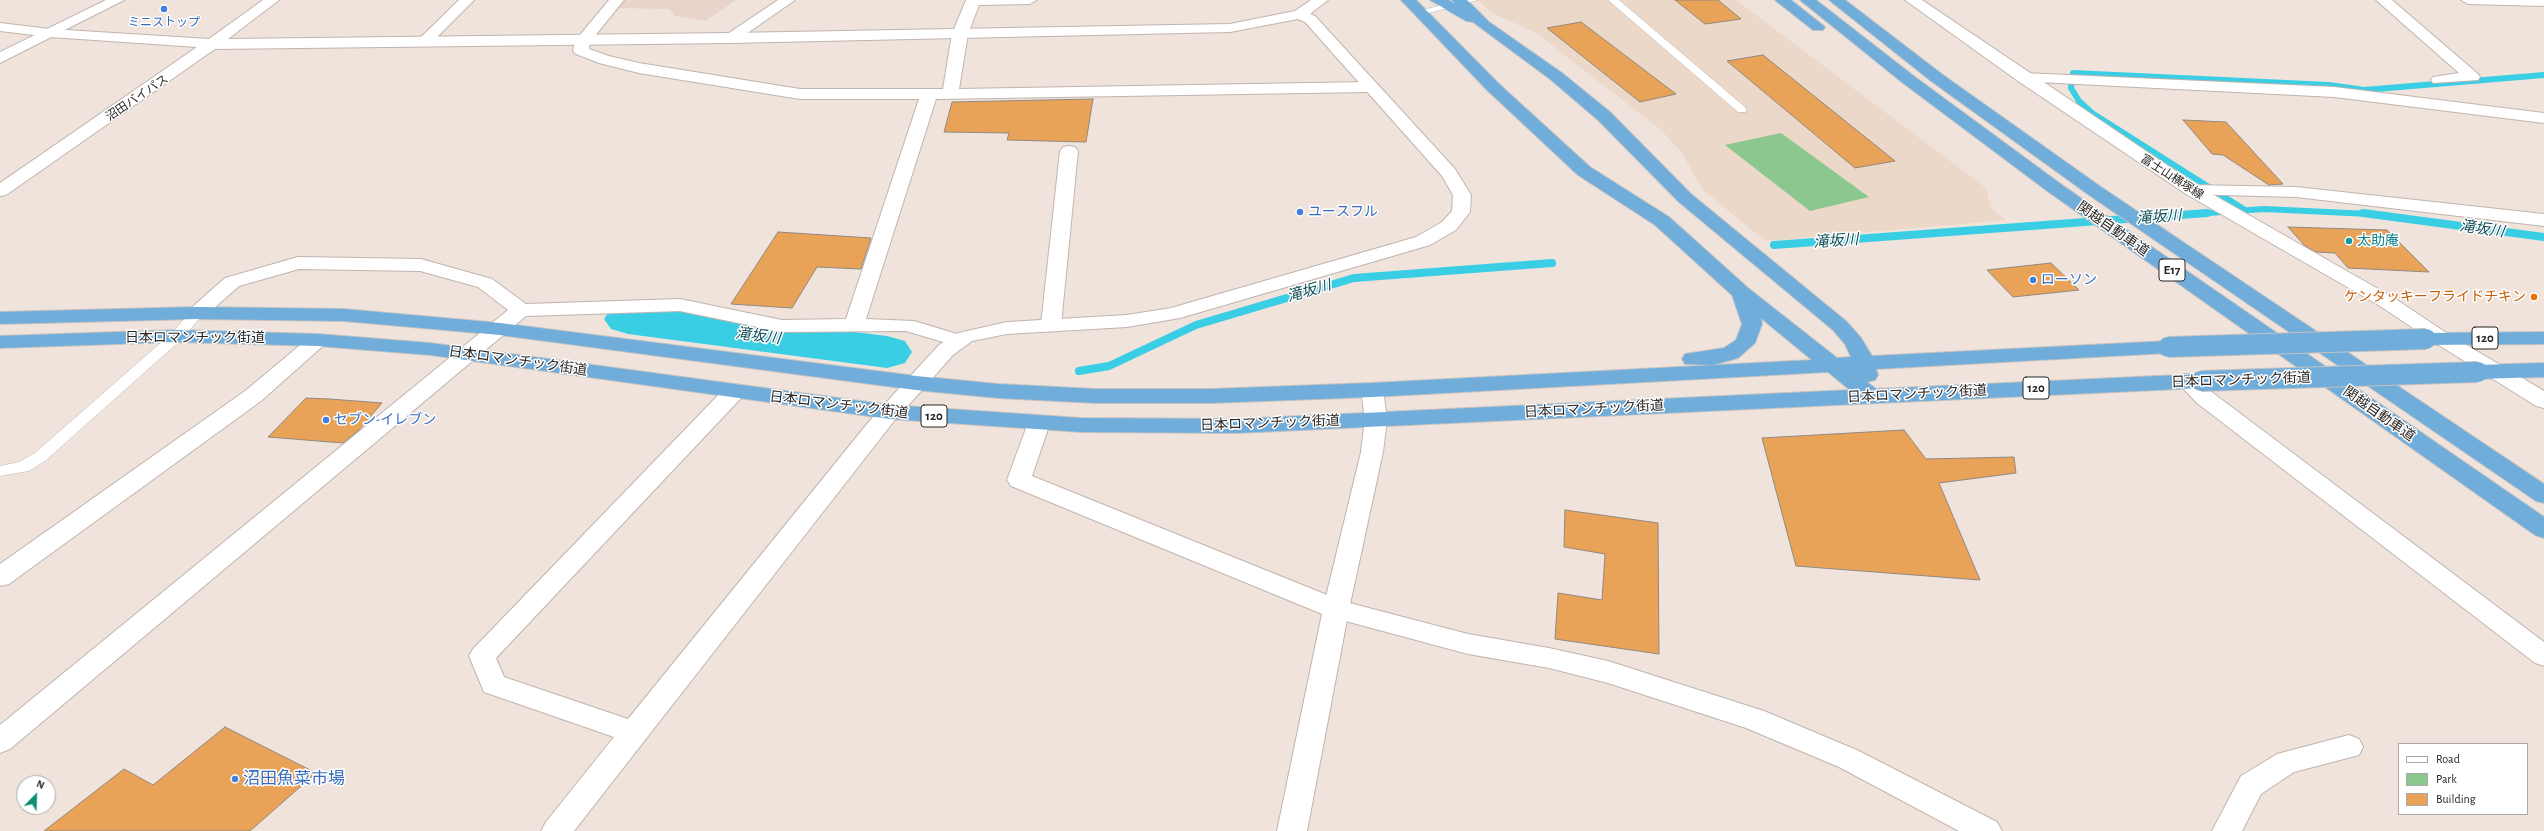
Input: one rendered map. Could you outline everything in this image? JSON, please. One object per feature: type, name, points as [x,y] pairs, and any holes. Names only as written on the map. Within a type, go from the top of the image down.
[{"type":"highway","points":[[1782,0],[1940,113],[2056,189]]},
{"type":"highway","name":"関越自動車道","points":[[1807,0],[1910,80],[2056,189],[2544,530]]},
{"type":"highway","points":[[1455,2],[1484,25],[1556,76],[1604,116],[1685,198],[1840,326],[1854,342],[1864,362],[1871,396]]},
{"type":"highway","name":"関越自動車道","points":[[1840,3],[1937,78],[2095,191],[2544,495]]},
{"type":"highway","points":[[1414,6],[1493,87],[1584,170],[1662,221],[1741,292],[1833,364],[1871,396]]},
{"type":"highway","points":[[1509,382],[1549,370],[1713,358],[1731,353],[1745,343],[1750,334],[1752,324],[1750,313],[1741,292]]},
{"type":"highway","name":"日本ロマンチック街道","points":[[0,318],[197,313],[344,315],[500,329],[916,383],[998,391],[1096,396],[1211,396],[1372,390],[1864,362],[2168,347],[2434,339],[2544,338]]},
{"type":"highway","name":"日本ロマンチック街道","points":[[0,342],[177,336],[318,340],[430,349],[890,412],[1039,423],[1237,426],[2194,381],[2544,370]]},
{"type":"street","points":[[0,58],[117,0]]},
{"type":"street","name":"沼田バイパス","points":[[0,191],[215,44],[272,0]]},
{"type":"street","points":[[423,43],[467,0]]},
{"type":"street","points":[[617,0],[583,41],[581,51],[604,60],[705,79],[800,94],[950,94],[1369,87]]},
{"type":"street","points":[[731,38],[788,0]]},
{"type":"street","points":[[950,94],[960,34],[973,0],[1030,0]]},
{"type":"street","points":[[0,27],[50,33],[215,44],[583,41],[960,34],[1230,28],[1264,23],[1300,14],[1321,0]]},
{"type":"street","name":"富士山横塚線","points":[[1912,0],[2024,78],[2225,211],[2387,302],[2434,339],[2486,372],[2544,401]]},
{"type":"street","points":[[2383,0],[2472,77],[2439,80]]},
{"type":"street","points":[[2468,0],[2544,2]]},
{"type":"street","points":[[556,831],[875,429],[946,350],[960,341],[986,331],[1051,325],[1127,321],[1173,314],[1423,241],[1449,226],[1460,212],[1462,195],[1449,173],[1369,87],[1310,19],[1300,14]]},
{"type":"street","points":[[2024,78],[2334,92],[2490,114],[2544,118]]},
{"type":"street","points":[[854,326],[929,94]]},
{"type":"street","points":[[1051,325],[1069,151]]},
{"type":"street","points":[[2192,190],[2296,192],[2544,220]]},
{"type":"street","points":[[197,313],[232,282],[298,263],[421,265],[485,283],[521,310],[680,305],[782,326],[907,325],[960,341]]},
{"type":"street","points":[[0,740],[500,329],[521,310]]},
{"type":"street","points":[[0,577],[253,396],[318,340]]},
{"type":"street","points":[[2194,381],[2204,398],[2544,656]]},
{"type":"street","points":[[1292,831],[1336,609],[1372,452],[1376,420],[1372,390]]},
{"type":"street","points":[[635,733],[494,684],[482,656],[735,391]]},
{"type":"street","points":[[1039,423],[1019,480],[1336,609],[1468,644],[1549,658],[1608,672],[1754,719],[1849,759],[1987,831]]},
{"type":"street","points":[[2227,831],[2251,785],[2287,762],[2349,747]]},
{"type":"lane","points":[[1613,0],[1742,110]]},
{"type":"lane","points":[[1414,6],[1455,2]]},
{"type":"lane","points":[[0,471],[23,466],[40,457],[177,336],[197,313]]},
{"type":"shaded area","points":[[623,0],[736,0],[705,21],[675,16],[669,9],[617,8]]},
{"type":"shaded area","points":[[1478,0],[1736,0],[1986,188],[1991,208],[2006,220],[1765,241],[1702,189],[1682,153],[1660,129],[1536,33],[1492,13]]},
{"type":"green space","points":[[1781,133],[1869,197],[1810,211],[1725,145]]},
{"type":"building","points":[[1675,0],[1718,0],[1741,19],[1705,24]]},
{"type":"building","points":[[1581,22],[1676,94],[1640,102],[1547,28]]},
{"type":"building","points":[[1763,55],[1895,161],[1855,168],[1727,61]]},
{"type":"building","points":[[1093,99],[1086,142],[1007,140],[1009,133],[944,132],[952,102]]},
{"type":"building","points":[[2183,120],[2226,122],[2283,184],[2269,185],[2223,155],[2212,154]]},
{"type":"building","name":"太助庵","points":[[2288,227],[2387,230],[2429,272],[2348,268],[2335,253],[2316,252],[2305,246]]},
{"type":"building","points":[[778,232],[871,238],[861,269],[817,267],[792,308],[731,304]]},
{"type":"building","name":"ローソン","points":[[2051,263],[2079,290],[2013,297],[1987,270]]},
{"type":"building","name":"セブン-イレブン","points":[[306,398],[382,403],[358,431],[343,443],[268,437]]},
{"type":"building","points":[[1904,430],[1926,459],[2014,457],[2016,473],[1939,483],[1980,580],[1796,566],[1762,438]]},
{"type":"building","points":[[1565,510],[1658,523],[1659,654],[1555,639],[1558,593],[1602,600],[1605,554],[1564,547]]},
{"type":"building","name":"沼田魚菜市場","points":[[225,727],[316,773],[250,831],[44,831],[124,769],[153,785]]},
{"type":"waterway","points":[[2245,210],[2092,113],[2079,101],[2071,88],[2073,73],[2329,85],[2364,90],[2544,75]]},
{"type":"waterway","name":"滝坂川","points":[[2194,214],[2264,209],[2370,214]]},
{"type":"waterway","name":"滝坂川","points":[[1774,245],[2207,213]]},
{"type":"waterway","name":"滝坂川","points":[[2363,213],[2544,237]]},
{"type":"waterway","name":"滝坂川","points":[[1079,371],[1109,366],[1196,325],[1354,278],[1552,263]]},
{"type":"waterway","name":"滝坂川","points":[[628,319],[887,352]]},
{"type":"place","name":"ミニストップ","points":[[164,9]]},
{"type":"place","name":"ユースフル","points":[[1300,212]]},
{"type":"place","name":"太助庵","points":[[2349,241]]},
{"type":"place","name":"ローソン","points":[[2033,280]]},
{"type":"place","name":"ケンタッキーフライドチキン","points":[[2534,297]]},
{"type":"place","name":"セブン-イレブン","points":[[326,420]]},
{"type":"place","name":"沼田魚菜市場","points":[[235,779]]}]
